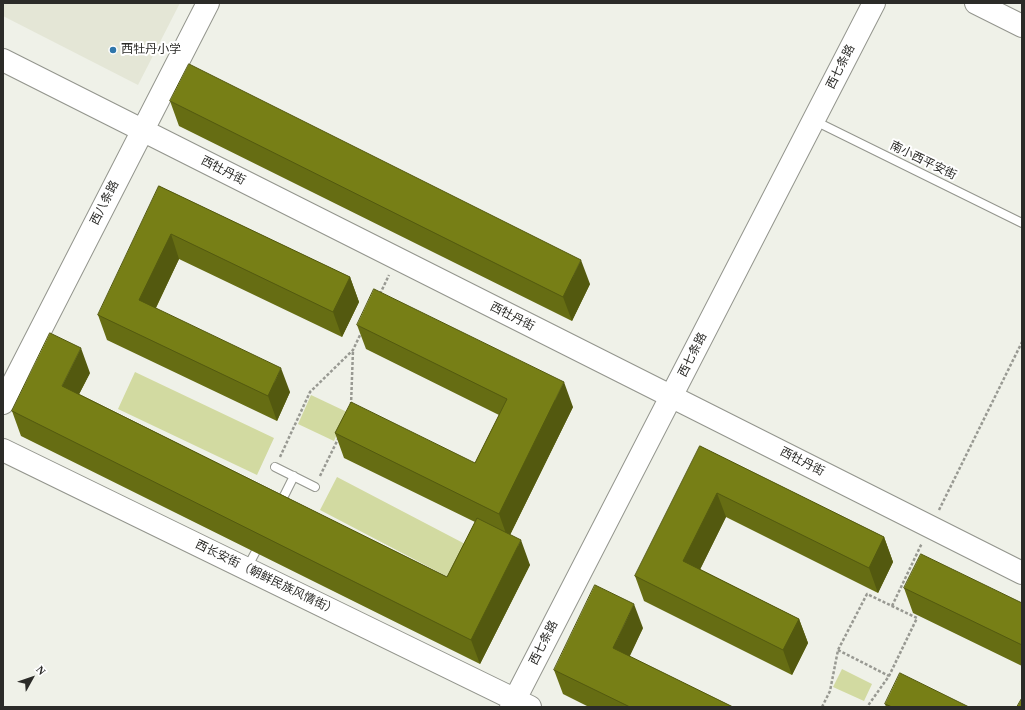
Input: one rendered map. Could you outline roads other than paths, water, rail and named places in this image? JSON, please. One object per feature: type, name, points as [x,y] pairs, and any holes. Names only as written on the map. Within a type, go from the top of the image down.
[{"type":"street","name":"西八条路","points":[[3,403],[208,3]]},
{"type":"street","name":"西七条路","points":[[519,704],[672,397],[874,3]]},
{"type":"street","points":[[976,3],[1022,26]]},
{"type":"street","name":"西牡丹街","points":[[3,60],[1022,573]]},
{"type":"street","name":"西长安街（朝鲜民族风情街）","points":[[3,450],[251,560],[519,704]]},
{"type":"lane","name":"南小西平安街","points":[[813,121],[1022,224]]},
{"type":"lane","points":[[275,467],[315,486]]},
{"type":"lane","points":[[277,510],[294,476]]},
{"type":"place","name":"西牡丹小学","points":[[113,50]]}]
